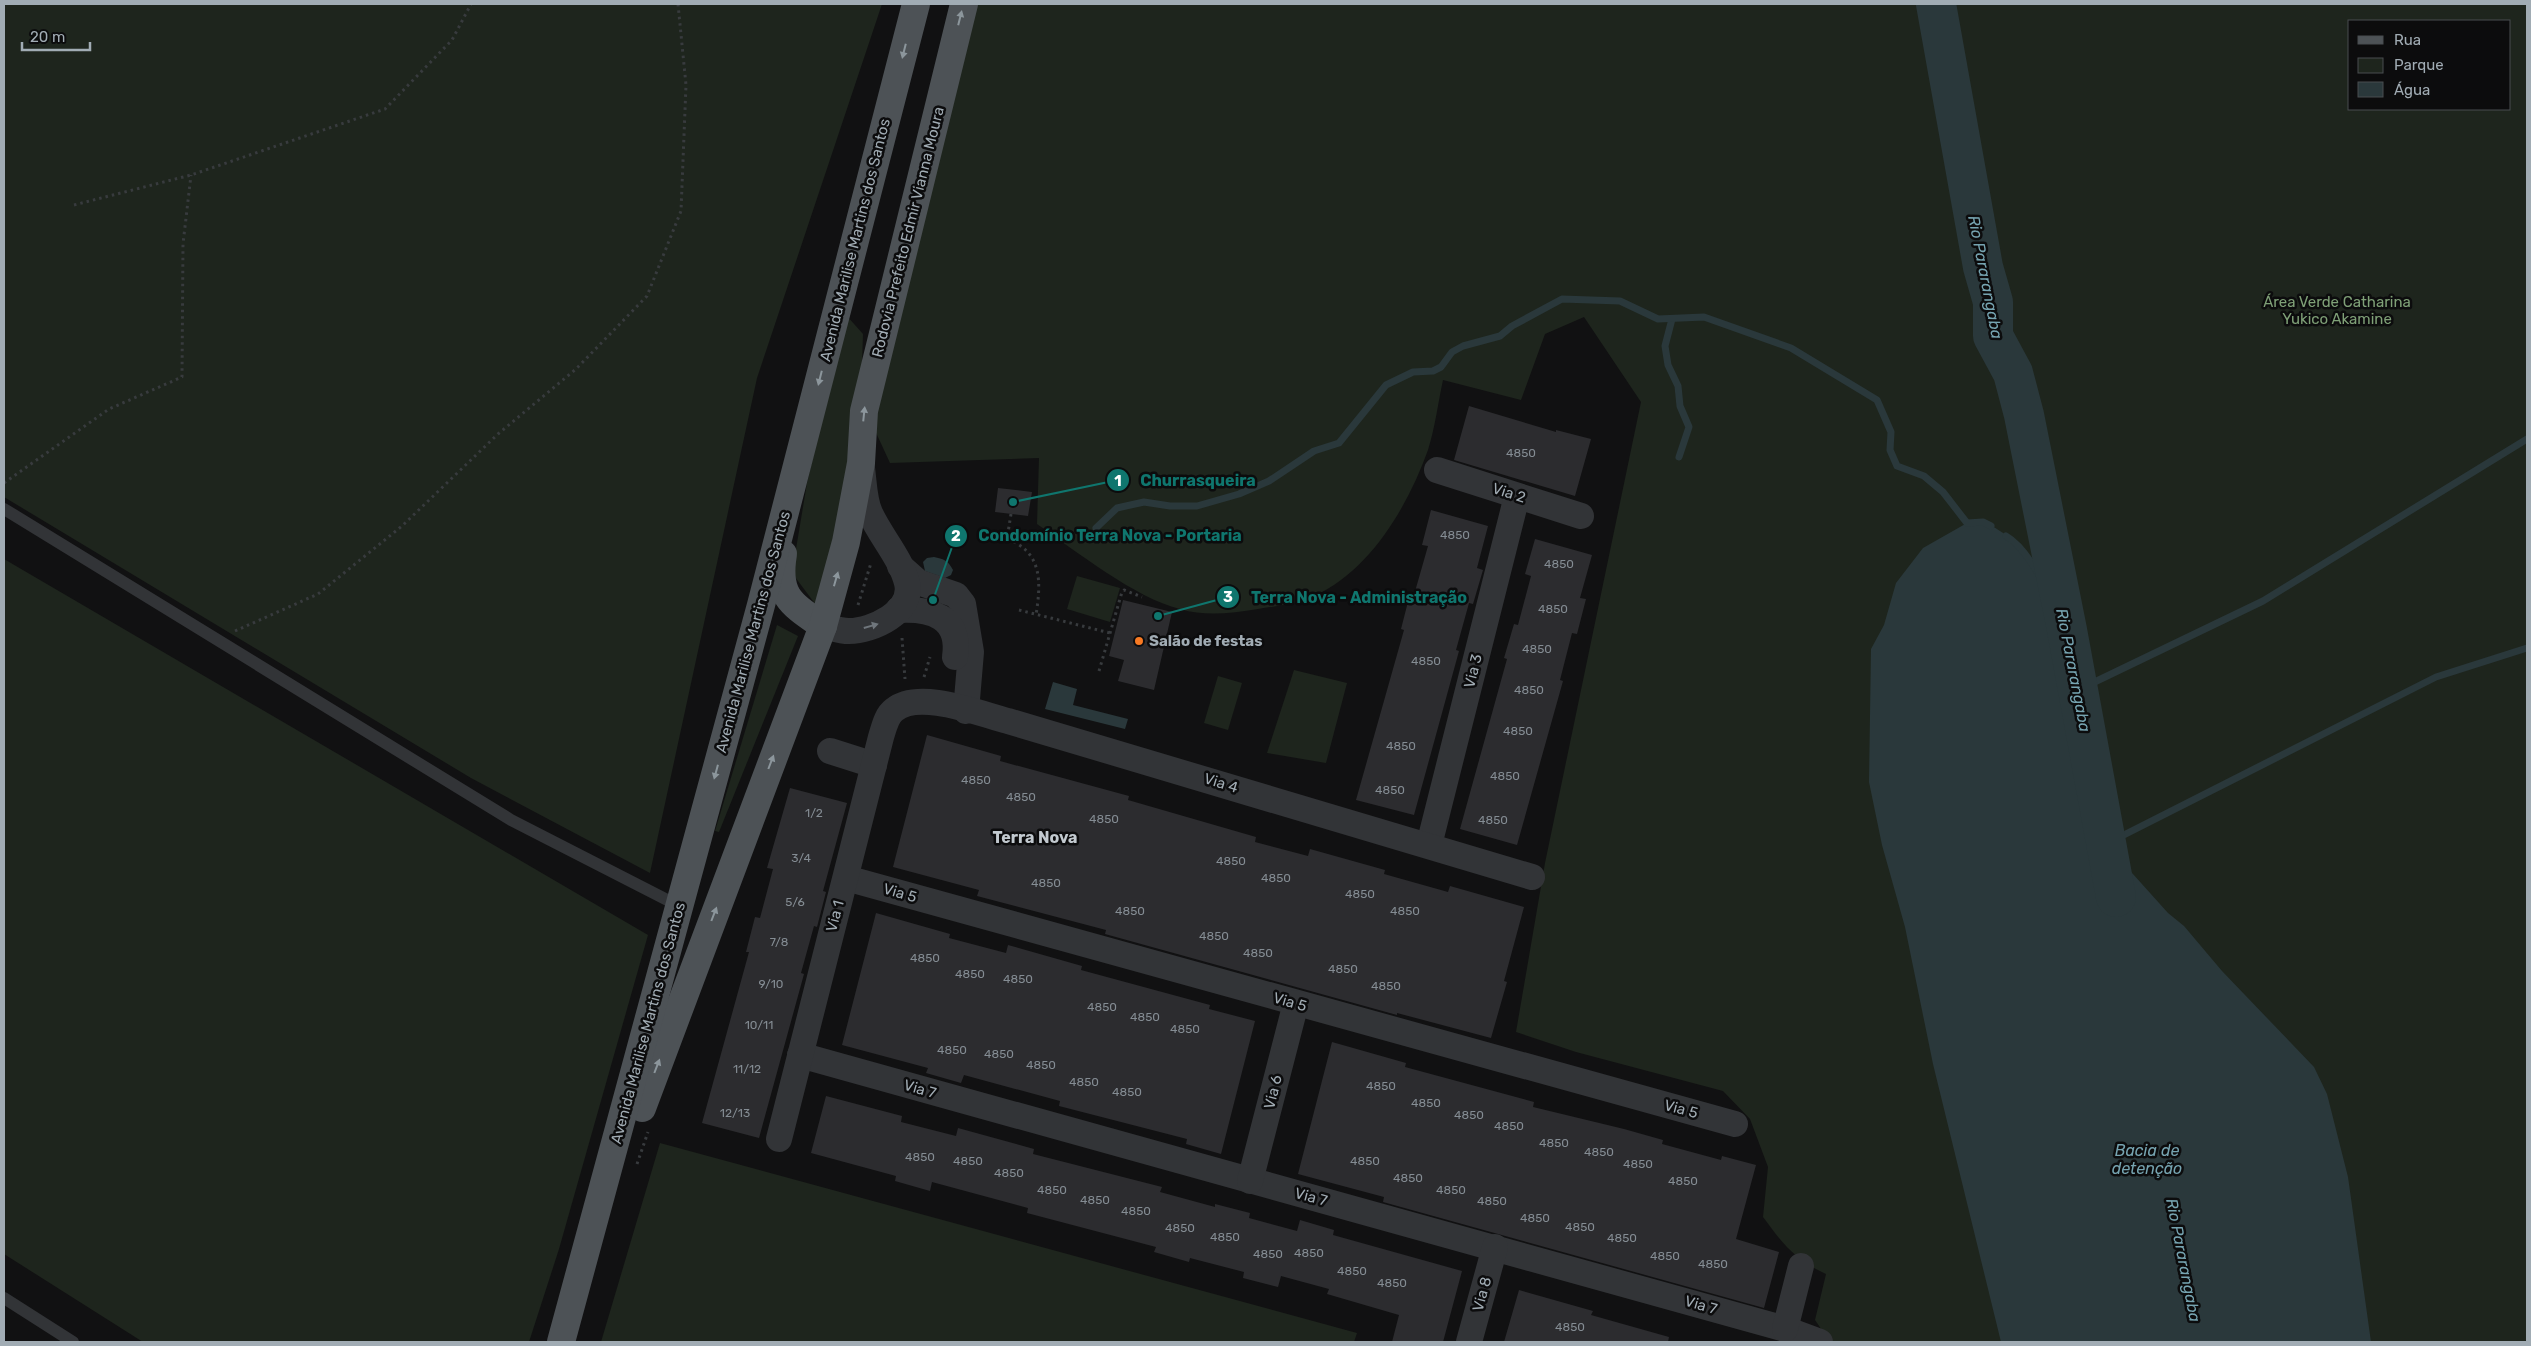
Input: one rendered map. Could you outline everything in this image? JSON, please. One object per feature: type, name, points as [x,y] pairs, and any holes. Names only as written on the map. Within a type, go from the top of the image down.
[{"type":"main road","name":"Avenida Marilise Martins dos Santos","points":[[561,1342],[585,1259],[793,481],[916,4]]},
{"type":"main road","name":"Rodovia Prefeito Edmir Vianna Moura","points":[[862,463],[864,411],[964,4]]},
{"type":"main road","name":"Avenida Marilise Martins dos Santos","points":[[585,1259],[823,626],[846,542],[862,463]]},
{"type":"main road","points":[[793,481],[780,574],[782,586],[787,597],[804,613],[823,626]]},
{"type":"street","points":[[862,463],[869,510],[900,566],[907,583],[908,596],[899,621]]},
{"type":"street","name":"Via 2","points":[[1437,470],[1581,516]]},
{"type":"street","name":"Via 3","points":[[1429,846],[1518,496]]},
{"type":"street","points":[[900,566],[918,582],[956,595],[962,604],[971,638],[971,652],[957,708]]},
{"type":"street","points":[[823,626],[850,631],[899,621],[919,610],[936,614],[951,628],[955,637],[957,708]]},
{"type":"street","name":"Via 4","points":[[912,702],[957,708],[1532,877]]},
{"type":"street","name":"Via 1","points":[[779,1139],[874,765],[889,716],[894,710],[912,702]]},
{"type":"street","points":[[830,751],[874,765]]},
{"type":"street","name":"Via 5","points":[[846,878],[1735,1124]]},
{"type":"street","name":"Via 6","points":[[1250,1180],[1296,1003]]},
{"type":"street","name":"Via 7","points":[[800,1055],[1785,1328],[1820,1342]]},
{"type":"street","name":"Via 8","points":[[1469,1342],[1495,1247]]},
{"type":"street","points":[[1785,1328],[1802,1266]]},
{"type":"lane","points":[[4,509],[511,820],[680,906]]},
{"type":"lane","points":[[4,1298],[73,1342]]},
{"type":"path","points":[[74,205],[191,175],[385,109],[452,40],[471,4]]},
{"type":"path","points":[[216,639],[318,594],[402,526],[498,434],[576,369],[647,296],[681,211],[686,85],[678,4]]},
{"type":"path","points":[[4,483],[109,409],[182,377],[182,244],[191,175]]},
{"type":"path","points":[[1011,514],[1007,539],[1018,543],[1034,560],[1041,587],[1036,615]]},
{"type":"path","points":[[1099,671],[1122,592],[1124,590],[1142,597]]},
{"type":"path","points":[[1019,610],[1110,633]]},
{"type":"path","points":[[899,621],[912,702]]},
{"type":"path","points":[[912,702],[932,650]]},
{"type":"green space","points":[[4,4],[882,4],[757,378],[650,873],[471,778],[4,497]]},
{"type":"green space","name":"Área Verde Catharina Yukico Akamine","points":[[961,4],[2527,4],[2527,1342],[2204,1342],[2101,812],[2199,1342],[1830,1342],[1815,1320],[1826,1274],[1805,1263],[1790,1250],[1763,1217],[1768,1167],[1750,1119],[1723,1091],[1576,1052],[1516,1032],[1545,863],[1641,402],[1584,317],[1545,334],[1521,400],[1443,380],[1428,450],[1410,493],[1385,535],[1353,571],[1334,585],[1314,596],[1287,604],[1219,614],[1200,613],[1163,603],[1125,584],[1037,524],[1039,458],[890,463],[866,411]]},
{"type":"green space","points":[[846,315],[863,334],[862,364],[851,477],[816,605],[792,573],[807,483]]},
{"type":"green space","points":[[4,559],[648,935],[559,1249],[529,1342],[143,1342],[4,1254]]},
{"type":"green space","points":[[1077,576],[1120,588],[1110,622],[1067,609]]},
{"type":"green space","points":[[777,625],[798,636],[719,832],[715,831]]},
{"type":"green space","points":[[1294,670],[1347,683],[1326,763],[1267,753]]},
{"type":"green space","points":[[1218,676],[1242,683],[1228,730],[1204,723]]},
{"type":"green space","points":[[660,1143],[1357,1333],[1354,1342],[601,1342]]},
{"type":"water","name":"Bacia de detenção","points":[[1986,522],[2014,540],[2033,567],[2067,630],[2106,844],[2168,913],[2184,926],[2222,971],[2314,1067],[2327,1094],[2348,1177],[2371,1342],[2001,1342],[1933,1064],[1905,927],[1882,845],[1869,782],[1871,649],[1884,625],[1896,583],[1923,548],[1967,523]]},
{"type":"water","points":[[927,558],[943,559],[949,564],[953,570],[951,575],[945,578],[925,571],[923,562]]},
{"type":"water","points":[[1053,682],[1077,689],[1073,705],[1128,719],[1125,729],[1045,709]]},
{"type":"building","points":[[1469,406],[1556,432],[1556,430],[1591,439],[1575,496],[1454,460]]},
{"type":"building","points":[[998,488],[1032,492],[1028,516],[995,512]]},
{"type":"building","points":[[1431,510],[1488,526],[1477,568],[1483,570],[1473,604],[1469,603],[1456,650],[1459,651],[1414,815],[1356,800],[1404,630],[1401,629],[1410,594],[1414,595],[1428,546],[1422,545]]},
{"type":"building","points":[[1535,539],[1592,555],[1580,598],[1586,599],[1577,634],[1572,633],[1560,680],[1563,681],[1517,845],[1460,829],[1507,659],[1504,658],[1514,624],[1518,625],[1531,576],[1525,574]]},
{"type":"building","name":"Salão de festas","points":[[1123,600],[1172,612],[1154,690],[1118,681],[1124,660],[1109,656]]},
{"type":"building","points":[[927,735],[1001,756],[1000,761],[1129,796],[1128,800],[1256,837],[1255,842],[1308,856],[1310,849],[1385,870],[1384,874],[1448,892],[1450,886],[1524,907],[1504,981],[1507,982],[1491,1038],[1397,1013],[1397,1015],[1105,934],[1106,930],[977,896],[979,890],[893,867]]},
{"type":"building","points":[[790,788],[847,803],[823,891],[826,892],[817,927],[814,926],[801,973],[804,974],[759,1138],[702,1123],[749,952],[746,952],[755,917],[760,918],[773,869],[767,868]]},
{"type":"building","points":[[876,913],[950,934],[949,938],[1006,953],[1008,945],[1082,966],[1081,970],[1210,1005],[1209,1009],[1255,1021],[1221,1154],[1186,1144],[1187,1139],[1059,1106],[1060,1101],[964,1075],[961,1083],[926,1073],[928,1068],[842,1045]]},
{"type":"building","points":[[1332,1042],[1406,1063],[1405,1067],[1534,1102],[1533,1107],[1624,1129],[1663,1140],[1662,1144],[1721,1160],[1722,1156],[1756,1165],[1736,1239],[1779,1252],[1764,1308],[1383,1202],[1384,1197],[1298,1174]]},
{"type":"building","points":[[826,1096],[902,1116],[901,1122],[956,1136],[958,1128],[1034,1149],[1033,1154],[1162,1187],[1160,1192],[1215,1207],[1215,1204],[1250,1213],[1249,1218],[1297,1231],[1300,1220],[1334,1230],[1333,1235],[1462,1271],[1443,1342],[1392,1342],[1399,1315],[1327,1294],[1329,1289],[1281,1276],[1278,1287],[1243,1278],[1244,1272],[1190,1258],[1189,1262],[1154,1252],[1156,1247],[1027,1213],[1028,1208],[932,1182],[930,1191],[895,1181],[896,1176],[811,1153]]},
{"type":"building","points":[[1519,1290],[1593,1311],[1591,1315],[1669,1337],[1668,1342],[1504,1342]]},
{"type":"waterway","name":"Rio Pararangaba","points":[[1936,4],[1983,267],[1993,302],[1993,336],[2013,373],[2024,415],[2067,630],[2116,897]]},
{"type":"waterway","points":[[1096,528],[1117,508],[1144,502],[1170,506],[1197,506],[1239,494],[1269,481],[1314,451],[1339,443],[1386,385],[1413,372],[1433,371],[1441,367],[1452,352],[1463,346],[1500,336],[1512,326],[1562,299],[1620,301],[1658,319],[1704,317],[1791,348],[1877,400],[1891,432],[1890,450],[1897,466],[1924,476],[1943,492],[1967,523],[1983,522],[1991,526]]},
{"type":"waterway","points":[[1672,319],[1665,346],[1668,365],[1678,386],[1680,406],[1689,427],[1679,457]]},
{"type":"waterway","points":[[2078,690],[2263,601],[2527,439]]},
{"type":"waterway","points":[[2006,536],[2016,543],[2033,565],[2067,630]]},
{"type":"waterway","points":[[2106,844],[2436,677],[2527,648]]},
{"type":"place","name":"Churrasqueira","points":[[1013,502]]},
{"type":"place","name":"Condomínio Terra Nova - Portaria","points":[[933,600]]},
{"type":"place","name":"Terra Nova - Administração","points":[[1158,616]]},
{"type":"place","name":"Salão de festas","points":[[1139,641]]},
{"type":"district","name":"Terra Nova","points":[[1035,837]]}]
